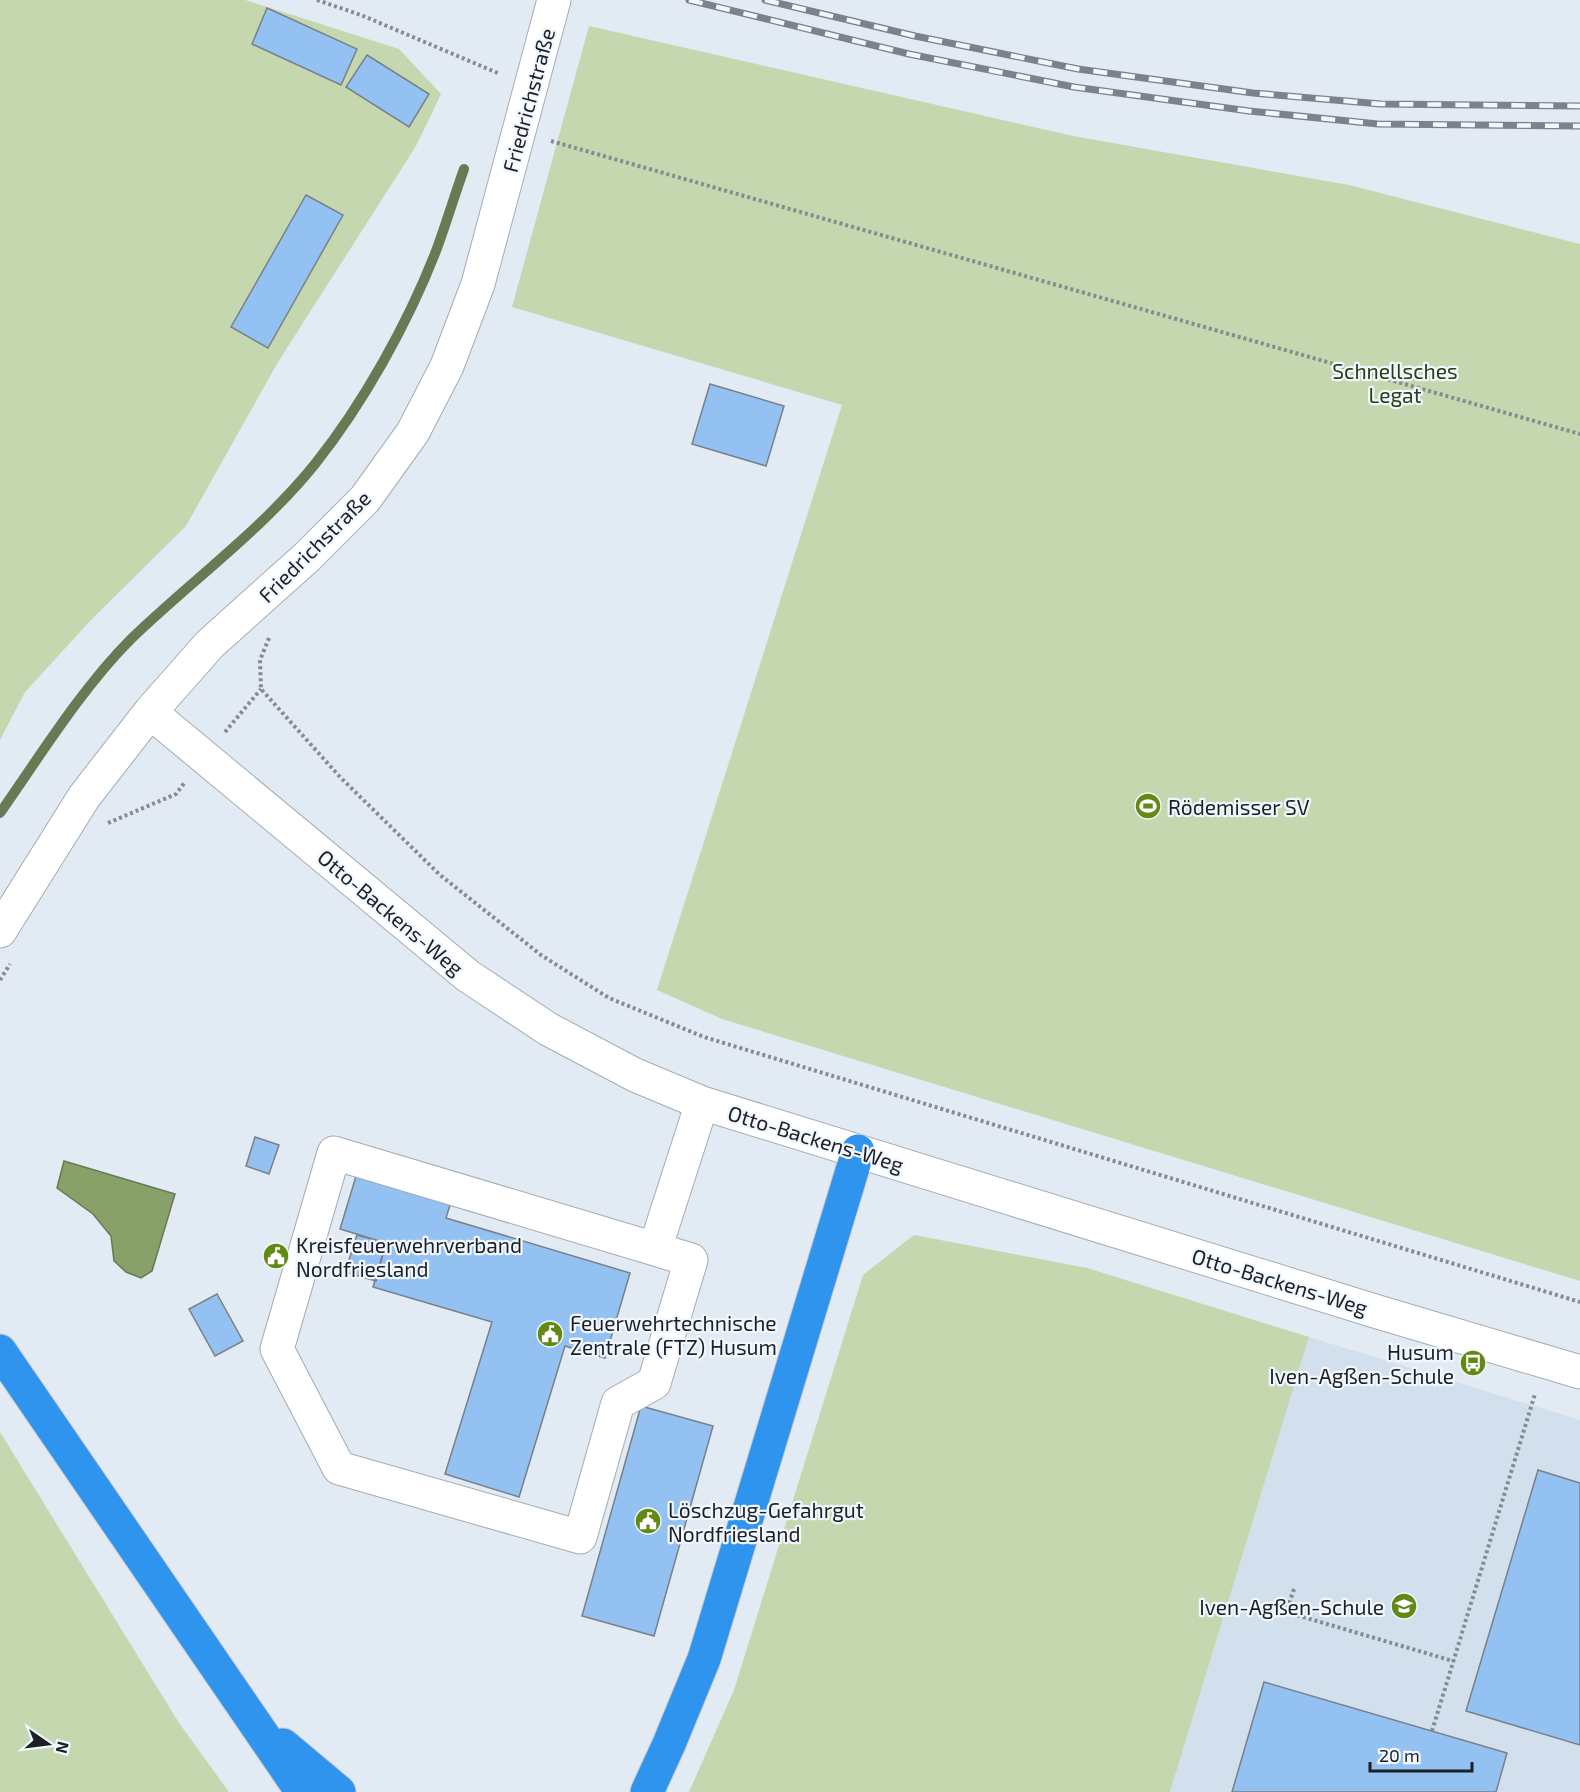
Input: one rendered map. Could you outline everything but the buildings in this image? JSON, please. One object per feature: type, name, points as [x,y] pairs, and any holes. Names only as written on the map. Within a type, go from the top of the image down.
[{"type":"highway","points":[[647,1792],[704,1659],[858,1151]]},
{"type":"highway","points":[[0,1351],[302,1792]]},
{"type":"highway","points":[[248,1715],[339,1792]]},
{"type":"highway","points":[[624,1792],[669,1744]]},
{"type":"street","name":"Friedrichstraße","points":[[0,931],[84,797],[150,712],[210,644],[307,557],[365,499],[413,432],[447,366],[478,284],[554,0]]},
{"type":"street","name":"Otto-Backens-Weg","points":[[150,712],[468,976],[548,1029],[635,1075],[702,1103],[1580,1372]]},
{"type":"street","points":[[655,1249],[702,1103]]},
{"type":"street","points":[[334,1153],[655,1249],[691,1260],[654,1383],[618,1403],[580,1537],[339,1468],[277,1349],[334,1153]]},
{"type":"path","points":[[317,0],[361,15],[531,87]]},
{"type":"path","points":[[540,138],[1580,434]]},
{"type":"path","points":[[271,633],[260,660],[261,689],[340,777],[441,875],[541,955],[609,998],[704,1037],[1580,1302]]},
{"type":"path","points":[[103,828],[110,822],[176,794],[204,756],[261,689]]},
{"type":"path","points":[[0,980],[12,961]]},
{"type":"path","points":[[1432,1731],[1545,1362]]},
{"type":"path","points":[[1294,1588],[1286,1612],[1453,1661]]},
{"type":"shaded area","points":[[64,1161],[175,1194],[152,1271],[141,1278],[126,1272],[114,1261],[111,1236],[93,1214],[57,1188]]},
{"type":"shaded area","name":"Iven-Agßen-Schule","points":[[1309,1337],[1580,1420],[1580,1792],[1170,1792]]},
{"type":"green space","points":[[0,0],[245,0],[399,49],[441,94],[416,146],[278,362],[186,526],[91,620],[25,692],[0,740]],"holes":[[[267,9],[357,49],[341,85],[252,44]],[[367,55],[429,94],[409,127],[346,87]],[[306,195],[343,216],[268,348],[231,327]]]},
{"type":"green space","name":"Rödemisser SV","points":[[589,26],[1073,136],[1349,185],[1580,244],[1580,1281],[722,1019],[657,990],[842,405],[512,307]]},
{"type":"green space","points":[[914,1235],[1087,1268],[1309,1337],[1170,1792],[689,1792],[734,1690],[863,1275]]},
{"type":"green space","points":[[0,1432],[179,1723],[229,1792],[0,1792]]},
{"type":"waterway","points":[[0,813],[62,723],[113,658],[154,617],[250,533],[294,488],[333,441],[383,362],[412,306],[436,251],[464,169]]},
{"type":"railway","points":[[689,0],[909,54],[1074,87],[1249,111],[1378,124],[1580,126]]},
{"type":"railway","points":[[765,0],[915,36],[1078,69],[1253,93],[1381,104],[1580,106]]},
{"type":"place","name":"Rödemisser SV","points":[[1148,806]]},
{"type":"place","name":"Kreisfeuerwehrverband Nordfriesland","points":[[276,1256]]},
{"type":"place","name":"Feuerwehrtechnische Zentrale (FTZ) Husum","points":[[550,1334]]},
{"type":"place","name":"Husum Iven-Agßen-Schule","points":[[1473,1363]]},
{"type":"place","name":"Löschzug-Gefahrgut Nordfriesland","points":[[648,1521]]},
{"type":"place","name":"Iven-Agßen-Schule","points":[[1404,1606]]},
{"type":"park label","name":"Schnellsches Legat","points":[[1395,382]]}]
